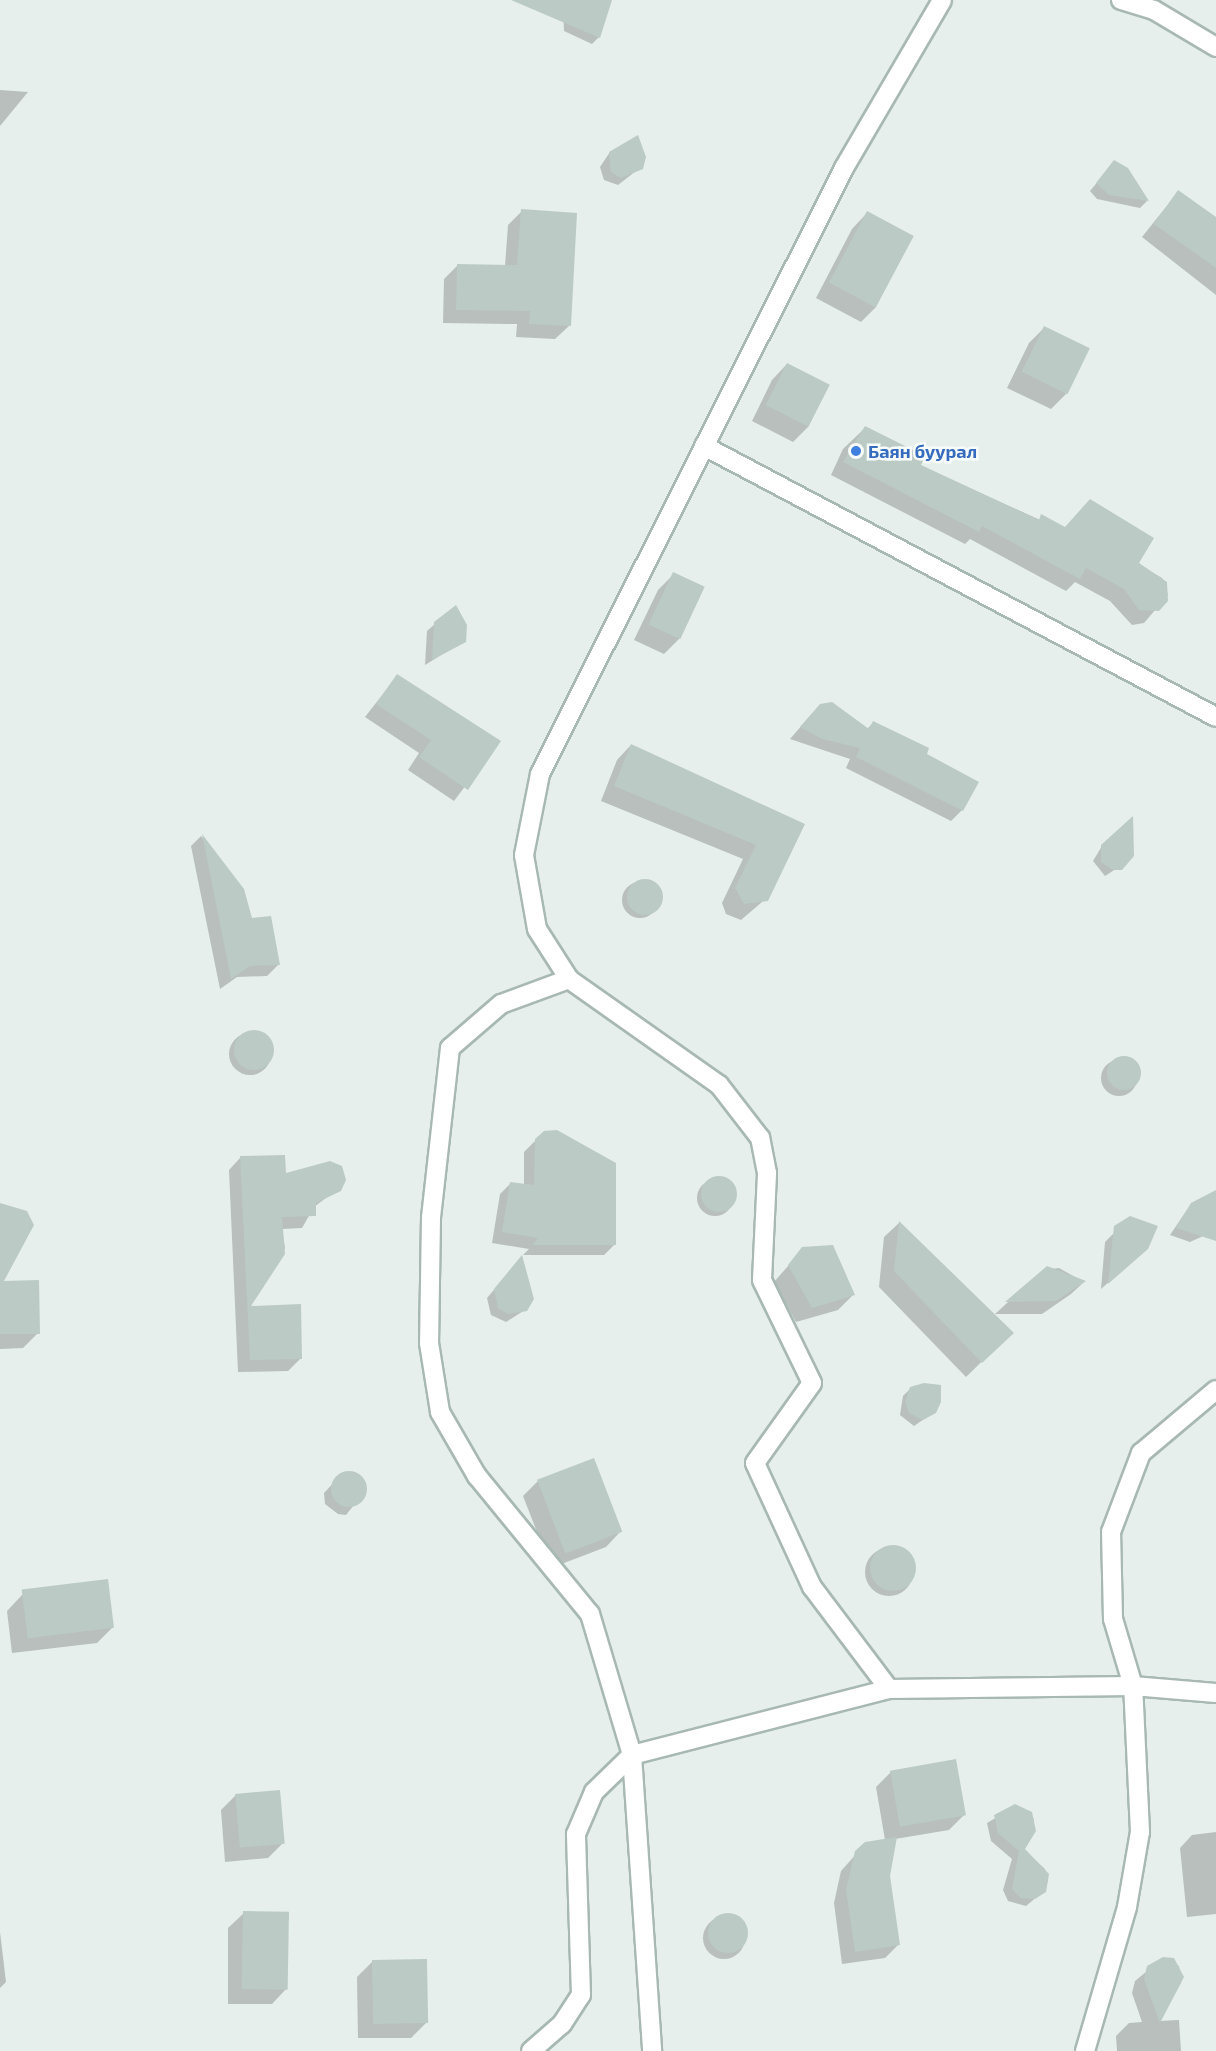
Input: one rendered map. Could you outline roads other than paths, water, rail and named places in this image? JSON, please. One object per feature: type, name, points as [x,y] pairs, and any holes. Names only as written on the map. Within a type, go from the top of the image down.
[{"type":"street","points":[[889,1689],[812,1587],[755,1463],[812,1383],[762,1280],[767,1173],[760,1138],[720,1084],[568,979],[537,928],[524,855],[540,774],[844,168],[942,0]]},
{"type":"street","points":[[1121,0],[1154,10],[1216,47]]},
{"type":"street","points":[[704,446],[1216,717]]},
{"type":"street","points":[[568,979],[501,1004],[450,1048],[431,1218],[429,1343],[440,1412],[477,1476],[590,1614],[632,1755],[652,2051]]},
{"type":"street","points":[[1085,2051],[1127,1907],[1140,1832],[1133,1686],[1113,1619],[1111,1532],[1142,1453],[1216,1390]]},
{"type":"street","points":[[531,2051],[562,2024],[581,1995],[576,1834],[594,1792],[632,1755],[889,1689],[1133,1686],[1216,1694]]},
{"type":"place","name":"Баян буурал","points":[[856,451]]}]
